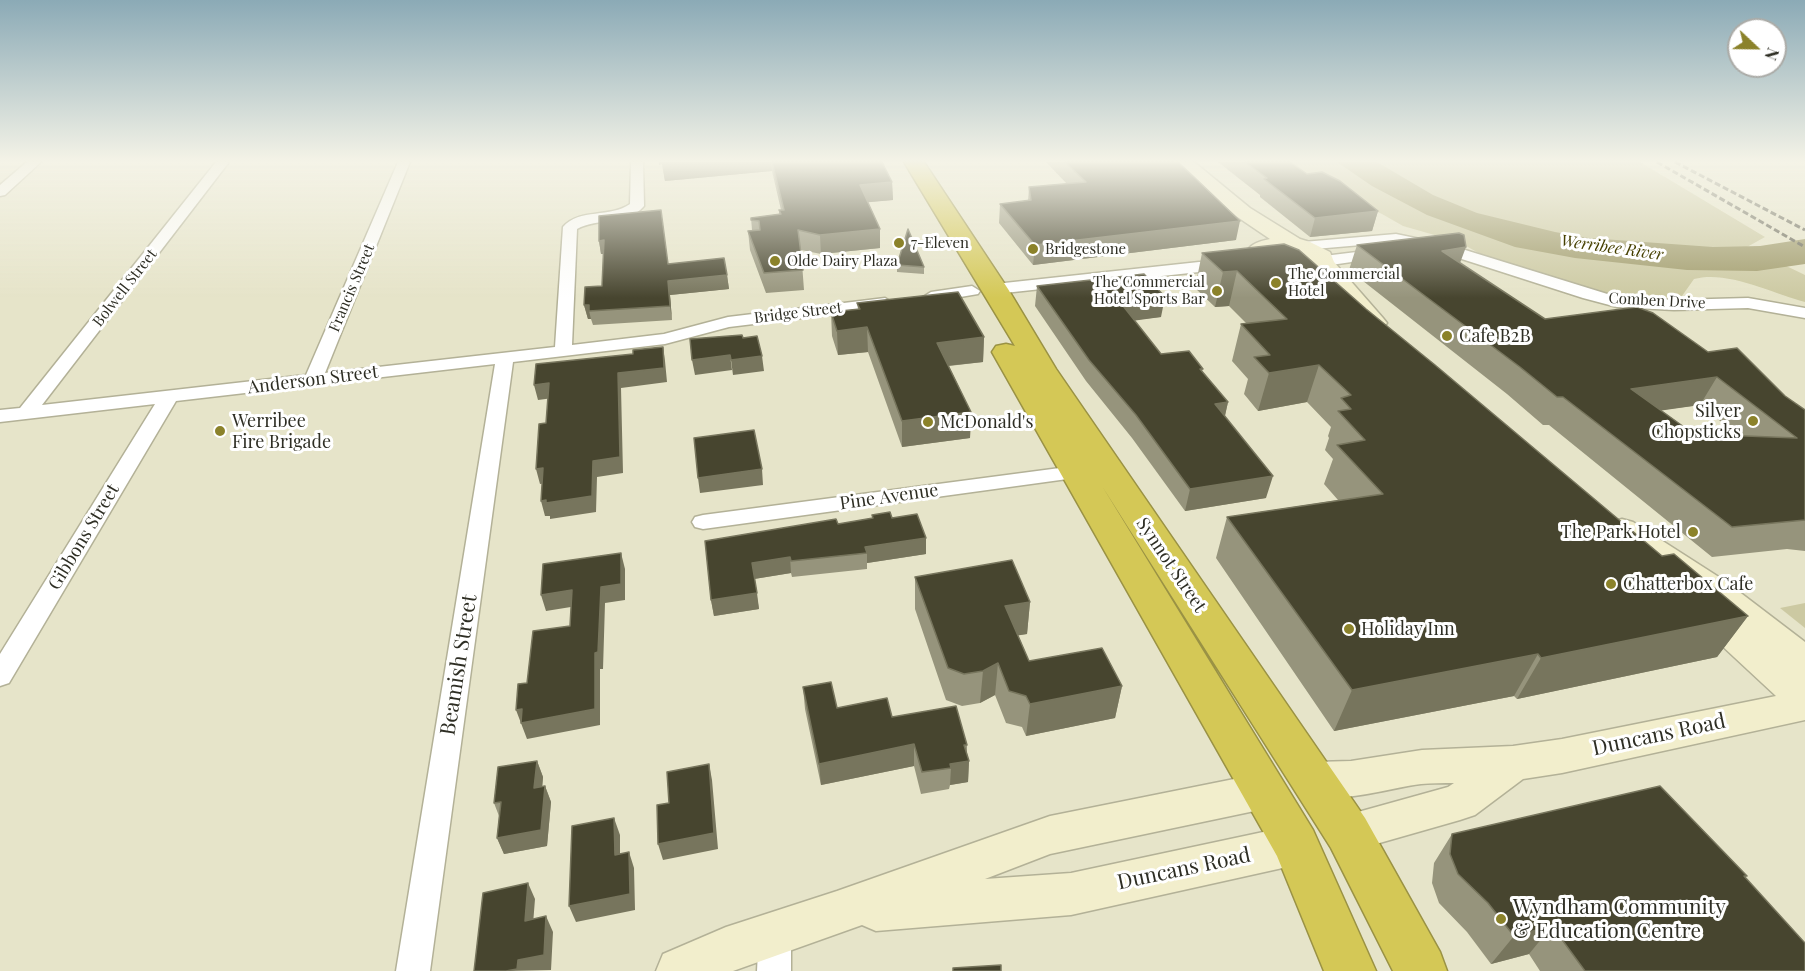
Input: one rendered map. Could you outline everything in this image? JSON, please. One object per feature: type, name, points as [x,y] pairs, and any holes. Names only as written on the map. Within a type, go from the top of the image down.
[{"type":"highway","name":"Synnot Street","points":[[932,207],[983,290],[1042,369],[1142,586],[1296,845],[1350,971]]},
{"type":"highway","name":"Synnot Street","points":[[1088,466],[1180,579],[1315,780],[1348,833],[1421,971]]},
{"type":"highway","points":[[1142,586],[1180,579]]},
{"type":"highway","name":"Duncans Road","points":[[1264,791],[1315,780]]},
{"type":"highway","name":"Duncans Road","points":[[1296,845],[1348,833]]},
{"type":"street","name":"Bolwell Street","points":[[26,413],[187,207]]},
{"type":"street","name":"Francis Street","points":[[313,380],[385,207]]},
{"type":"street","points":[[563,351],[570,227],[580,221],[626,214],[636,207]]},
{"type":"street","points":[[1237,207],[1298,245],[1318,253],[1375,323]]},
{"type":"street","points":[[1243,212],[1259,235],[1261,249],[1259,258],[1310,283],[1375,323],[1399,342]]},
{"type":"street","name":"Comben Drive","points":[[1298,245],[1396,238],[1444,248],[1617,302],[1674,305],[1748,303],[1805,313]]},
{"type":"street","points":[[1261,249],[1276,244],[1298,245]]},
{"type":"street","name":"Comben Drive","points":[[1324,262],[1444,248]]},
{"type":"street","name":"Bridge Street","points":[[1199,267],[1261,249]]},
{"type":"street","points":[[1282,270],[1306,272],[1321,268],[1324,262]]},
{"type":"street","name":"Bridge Street","points":[[627,344],[665,339],[746,319],[983,290],[1199,267],[1282,270]]},
{"type":"street","name":"Anderson Street","points":[[0,416],[627,344]]},
{"type":"street","name":"Beamish Street","points":[[413,971],[505,359]]},
{"type":"street","name":"Gibbons Street","points":[[0,676],[169,397]]},
{"type":"street","name":"Pine Avenue","points":[[704,522],[1088,466]]},
{"type":"street","points":[[1805,662],[1713,590],[1610,520],[1648,558],[1805,699]]},
{"type":"street","name":"Duncans Road","points":[[1315,780],[1352,778],[1422,767],[1513,763],[1562,756],[1805,705]]},
{"type":"street","name":"Duncans Road","points":[[1348,833],[1460,802],[1513,763]]},
{"type":"street","name":"Duncans Road","points":[[680,971],[726,950],[774,951],[837,913],[1050,836],[1264,791]]},
{"type":"street","name":"Duncans Road","points":[[837,913],[1071,894],[1296,845]]},
{"type":"shaded area","points":[[1367,207],[1716,207],[1765,237],[1747,247],[1805,275],[1805,302],[1735,280],[1707,277],[1694,279],[1682,296],[1673,298],[1614,295],[1565,283],[1484,256],[1459,242],[1403,226]]},
{"type":"shaded area","points":[[1805,603],[1805,628],[1780,608]]},
{"type":"water","name":"Werribee River","points":[[1412,207],[1463,207],[1477,213],[1588,238],[1713,247],[1760,246],[1805,239],[1805,264],[1757,271],[1687,270],[1575,258],[1515,247],[1427,215]]},
{"type":"building","points":[[783,207],[870,207],[880,229],[820,235],[798,230],[803,270],[764,273],[748,231],[760,230],[759,221],[751,220],[751,218],[781,214],[779,210],[784,210]]},
{"type":"building","points":[[1003,207],[1226,207],[1240,221],[1035,245]]},
{"type":"building","points":[[1301,207],[1373,207],[1378,211],[1315,218]]},
{"type":"building","points":[[661,210],[668,264],[724,258],[727,275],[668,281],[670,306],[589,311],[589,305],[584,305],[585,287],[602,286],[604,240],[599,241],[599,216]]},
{"type":"building","points":[[908,229],[924,267],[897,265]]},
{"type":"building","points":[[1459,233],[1464,235],[1466,247],[1442,251],[1545,319],[1637,307],[1653,313],[1708,352],[1737,348],[1785,396],[1805,410],[1805,520],[1732,527],[1563,397],[1557,397],[1357,245]],"holes":[[[1717,377],[1797,438],[1720,435],[1711,429],[1691,432],[1631,389]]]},
{"type":"building","points":[[1284,244],[1299,250],[1366,309],[1662,556],[1674,554],[1748,616],[1541,658],[1538,654],[1352,690],[1227,517],[1383,494],[1337,445],[1365,440],[1338,411],[1351,409],[1341,398],[1351,395],[1319,365],[1269,373],[1254,357],[1270,355],[1241,324],[1287,319],[1237,271],[1223,272],[1202,253]]},
{"type":"building","points":[[1144,274],[1165,297],[1120,302],[1161,354],[1189,351],[1203,369],[1200,369],[1228,402],[1215,404],[1273,476],[1190,489],[1136,415],[1089,360],[1037,286]]},
{"type":"building","points":[[958,292],[984,337],[937,343],[971,412],[902,421],[867,327],[837,331],[831,312],[860,309],[857,303]]},
{"type":"building","points":[[742,335],[743,338],[757,336],[762,356],[731,360],[730,355],[692,360],[690,339]]},
{"type":"building","points":[[663,347],[664,368],[618,373],[620,457],[593,461],[592,496],[546,503],[546,500],[541,501],[543,468],[536,469],[539,424],[546,423],[549,383],[534,385],[536,364],[633,354],[633,350]]},
{"type":"building","points":[[754,430],[762,469],[698,478],[694,438]]},
{"type":"building","points":[[890,512],[892,518],[917,514],[926,538],[865,547],[867,553],[791,561],[790,557],[752,563],[757,593],[711,600],[705,541],[836,519],[838,524],[873,518],[872,515]]},
{"type":"building","points":[[621,553],[621,584],[601,587],[598,652],[595,653],[595,709],[521,723],[522,709],[516,710],[518,684],[527,683],[533,631],[570,626],[572,590],[541,595],[543,564]]},
{"type":"building","points":[[1012,560],[1030,602],[1005,606],[1029,661],[1102,648],[1122,686],[1030,704],[1026,696],[1009,691],[998,663],[983,671],[964,674],[948,668],[915,577]]},
{"type":"building","points":[[831,682],[837,708],[887,698],[892,717],[956,706],[969,761],[950,764],[951,768],[922,772],[914,744],[819,764],[803,687]]},
{"type":"building","points":[[537,761],[534,788],[545,786],[541,830],[497,838],[501,802],[494,803],[498,767]]},
{"type":"building","points":[[709,764],[714,833],[658,844],[657,805],[669,803],[667,772]]},
{"type":"building","points":[[1660,786],[1747,876],[1744,876],[1805,943],[1805,971],[1585,971],[1552,926],[1514,936],[1488,903],[1458,874],[1450,854],[1452,834]]},
{"type":"building","points":[[614,818],[615,855],[629,852],[630,894],[569,906],[572,826]]},
{"type":"building","points":[[528,883],[525,921],[546,916],[544,955],[518,960],[517,969],[474,971],[483,893]]},
{"type":"building","points":[[1001,965],[1001,971],[953,971],[953,968]]},
{"type":"railway","points":[[1736,207],[1805,247]]},
{"type":"railway","points":[[1762,207],[1805,230]]},
{"type":"place","name":"7-Eleven","points":[[899,243]]},
{"type":"place","name":"Bridgestone","points":[[1033,249]]},
{"type":"place","name":"Olde Dairy Plaza","points":[[775,261]]},
{"type":"place","name":"The Commercial Hotel","points":[[1276,283]]},
{"type":"place","name":"The Commercial Hotel Sports Bar","points":[[1217,291]]},
{"type":"place","name":"Cafe B2B","points":[[1447,336]]},
{"type":"place","name":"Silver Chopsticks","points":[[1753,421]]},
{"type":"place","name":"McDonald's","points":[[928,422]]},
{"type":"place","name":"Werribee Fire Brigade","points":[[220,431]]},
{"type":"place","name":"The Park Hotel","points":[[1693,532]]},
{"type":"place","name":"Chatterbox Cafe","points":[[1611,584]]},
{"type":"place","name":"Holiday Inn","points":[[1349,629]]},
{"type":"place","name":"Wyndham Community & Education Centre","points":[[1501,919]]}]
